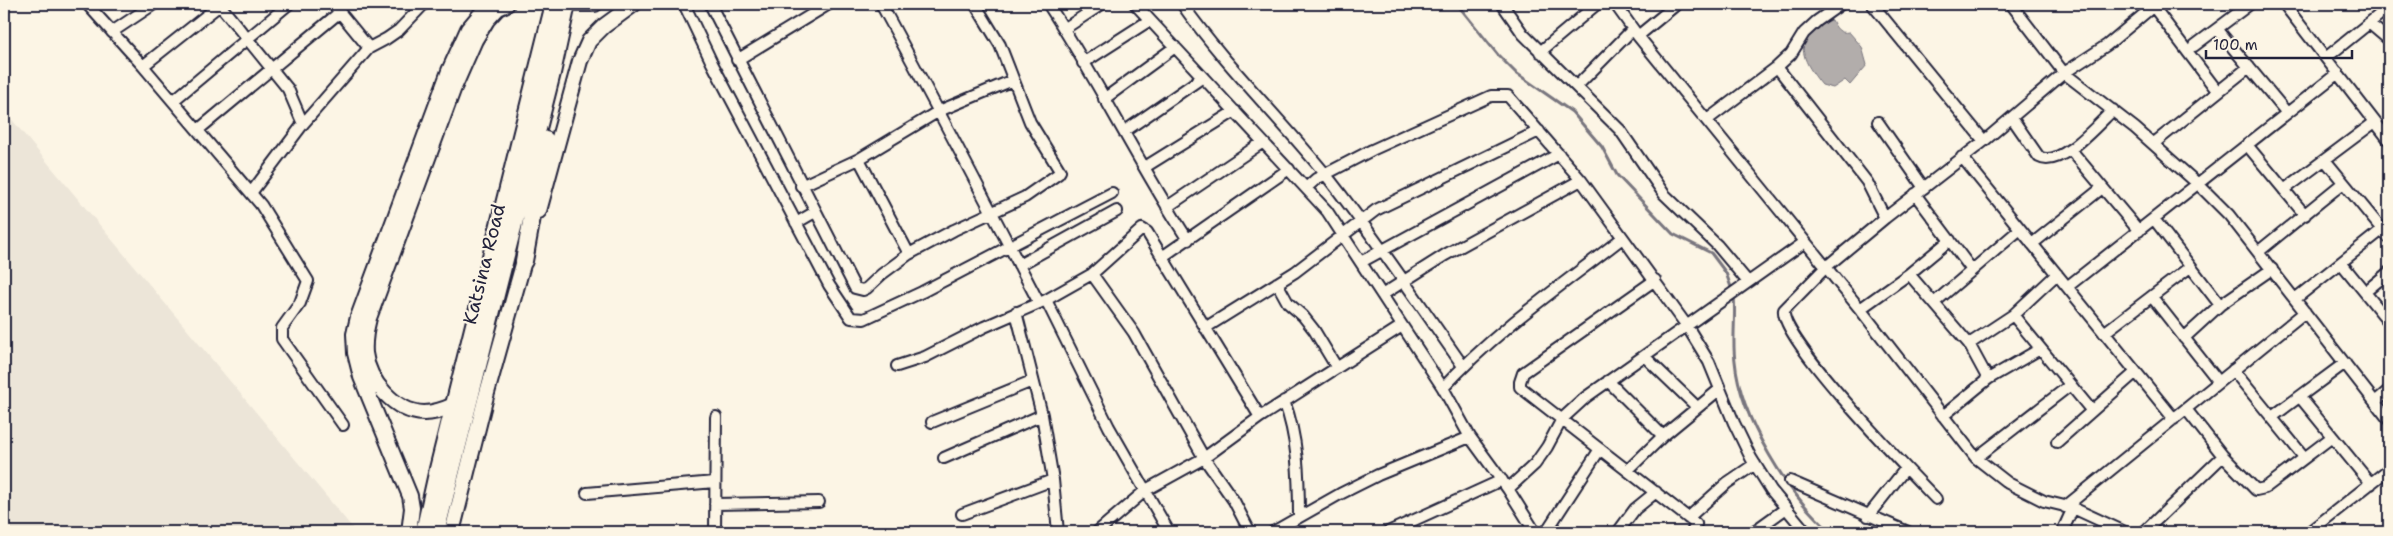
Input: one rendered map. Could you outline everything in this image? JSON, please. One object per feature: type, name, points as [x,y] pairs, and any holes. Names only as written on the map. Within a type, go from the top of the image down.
[{"type":"highway","name":"Katsina Road","points":[[424,532],[554,4]]},
{"type":"highway","name":"Katsina Road","points":[[436,532],[569,4]]},
{"type":"highway","points":[[524,261],[546,142],[561,80],[564,50],[562,29]]},
{"type":"main road","points":[[409,532],[412,508],[410,496],[360,377],[354,353],[354,334],[358,317],[448,71],[468,30],[488,4]]},
{"type":"main road","points":[[454,405],[441,411],[424,413],[412,410],[393,400],[380,389],[371,372],[365,355],[365,338],[372,310],[457,81],[475,40],[487,20],[498,8],[507,4]]},
{"type":"main road","points":[[569,4],[596,4]]},
{"type":"main road","points":[[452,532],[485,400],[543,201],[580,61],[589,41],[634,4]]},
{"type":"street","points":[[88,4],[261,204],[308,281],[300,303],[282,328],[282,339],[343,426]]},
{"type":"street","points":[[112,32],[154,4]]},
{"type":"street","points":[[143,66],[220,4],[288,89],[303,124]]},
{"type":"street","points":[[173,102],[289,4]]},
{"type":"street","points":[[333,4],[369,48]]},
{"type":"street","points":[[251,193],[303,124],[369,48],[399,30],[424,4]]},
{"type":"street","points":[[684,4],[712,63],[829,285],[845,312],[856,320],[864,319],[922,292],[1112,193]]},
{"type":"street","points":[[710,4],[801,186],[855,288],[863,290],[909,254],[1025,197],[1060,171],[1030,122],[1000,44],[975,4]]},
{"type":"street","points":[[737,60],[829,4]]},
{"type":"street","points":[[880,4],[939,111],[1008,247],[1042,302],[1168,532]]},
{"type":"street","points":[[1048,4],[1188,240]]},
{"type":"street","points":[[1064,29],[1102,4]]},
{"type":"street","points":[[1135,4],[1327,211],[1443,388],[1470,437],[1502,480],[1535,532]]},
{"type":"street","points":[[1182,4],[1201,30],[1325,174],[1362,221],[1402,282],[1464,366]]},
{"type":"street","points":[[1502,4],[1514,22],[1540,52],[1620,130],[1664,194],[1727,255],[1748,282]]},
{"type":"street","points":[[1540,52],[1597,4]]},
{"type":"street","points":[[1615,4],[1860,309],[1976,458],[2008,484],[2044,501],[2069,507],[2125,532]]},
{"type":"street","points":[[1577,86],[1636,32],[1678,4]]},
{"type":"street","points":[[1707,120],[1791,54],[1810,27],[1841,4]]},
{"type":"street","points":[[1872,4],[1984,141]]},
{"type":"street","points":[[2011,4],[2064,73],[2113,110],[2153,144],[2198,184],[2229,216],[2389,420]]},
{"type":"street","points":[[2194,46],[2218,30],[2250,4]]},
{"type":"street","points":[[1936,500],[1842,398],[1800,345],[1784,318],[1786,306],[1826,267],[1884,218],[1984,141],[2064,73],[2107,45],[2154,5],[2218,92]]},
{"type":"street","points":[[2290,6],[2389,140]]},
{"type":"street","points":[[2327,57],[2389,7]]},
{"type":"street","points":[[198,130],[340,12]]},
{"type":"street","points":[[1083,63],[1150,20]]},
{"type":"street","points":[[2370,24],[2389,40]]},
{"type":"street","points":[[2218,30],[2287,113]]},
{"type":"street","points":[[1104,99],[1175,47]]},
{"type":"street","points":[[1776,66],[1867,182],[1884,218]]},
{"type":"street","points":[[2153,144],[2249,67]]},
{"type":"street","points":[[2067,287],[2338,73]]},
{"type":"street","points":[[1125,131],[1203,77]]},
{"type":"street","points":[[801,186],[859,159],[939,111],[1014,80]]},
{"type":"street","points":[[1306,188],[1325,174],[1372,150],[1491,96],[1508,96],[1581,180],[1621,238],[1687,326],[1709,362],[1734,423],[1755,464],[1786,509],[1806,532]]},
{"type":"street","points":[[2012,118],[2040,157],[2045,160],[2051,160],[2071,150],[2113,110]]},
{"type":"street","points":[[1145,167],[1235,111]]},
{"type":"street","points":[[1878,122],[1950,240],[1972,270]]},
{"type":"street","points":[[2284,190],[2375,122]]},
{"type":"street","points":[[1205,328],[1277,283],[1344,236],[1376,210],[1539,131]]},
{"type":"street","points":[[1167,207],[1263,142]]},
{"type":"street","points":[[2247,145],[2305,215]]},
{"type":"street","points":[[2071,150],[2139,230]]},
{"type":"street","points":[[1361,262],[1559,154]]},
{"type":"street","points":[[1962,157],[2019,230],[2174,419]]},
{"type":"street","points":[[859,159],[909,254]]},
{"type":"street","points":[[2295,300],[2386,233],[2325,160]]},
{"type":"street","points":[[1162,257],[1289,169]]},
{"type":"street","points":[[1382,295],[1445,255],[1581,180]]},
{"type":"street","points":[[2258,252],[2343,183]]},
{"type":"street","points":[[2032,244],[2102,188]]},
{"type":"street","points":[[1019,265],[1117,211]]},
{"type":"street","points":[[796,223],[815,212]]},
{"type":"street","points":[[2154,219],[2220,305]]},
{"type":"street","points":[[897,366],[925,358],[1016,312],[1042,302],[1092,274],[1142,229],[1147,232],[1260,417]]},
{"type":"street","points":[[1934,303],[2019,230]]},
{"type":"street","points":[[1443,388],[1464,366],[1506,329],[1621,238]]},
{"type":"street","points":[[1860,309],[1909,274],[1950,240]]},
{"type":"street","points":[[1508,489],[1535,464],[1548,447],[1562,419],[1608,381],[1806,242]]},
{"type":"street","points":[[2342,264],[2389,322]]},
{"type":"street","points":[[2104,334],[2190,267]]},
{"type":"street","points":[[2184,338],[2220,305],[2272,269]]},
{"type":"street","points":[[2365,292],[2389,272]]},
{"type":"street","points":[[1092,274],[1134,333],[1204,458],[1234,501],[1250,532]]},
{"type":"street","points":[[1909,274],[1969,344],[1988,379]]},
{"type":"street","points":[[1969,344],[2013,315],[2056,274]]},
{"type":"street","points":[[1654,280],[1523,373],[1520,382],[1524,392],[1562,419],[1696,524],[1692,532]]},
{"type":"street","points":[[1277,283],[1288,304],[1303,316],[1314,330],[1337,368]]},
{"type":"street","points":[[2152,297],[2219,382]]},
{"type":"street","points":[[1016,312],[1042,416],[1053,480],[1058,532]]},
{"type":"street","points":[[2062,532],[2069,507],[2305,312]]},
{"type":"street","points":[[2013,315],[2069,386],[2092,411]]},
{"type":"street","points":[[1097,532],[1146,490],[1204,458],[1284,401],[1402,326]]},
{"type":"street","points":[[1943,416],[1988,379],[2040,349]]},
{"type":"street","points":[[1644,356],[1696,406]]},
{"type":"street","points":[[2272,417],[2345,363]]},
{"type":"street","points":[[2233,370],[2304,457]]},
{"type":"street","points":[[2058,442],[2136,372]]},
{"type":"street","points":[[932,422],[1032,381]]},
{"type":"street","points":[[1608,381],[1663,436]]},
{"type":"street","points":[[1976,458],[2069,386]]},
{"type":"street","points":[[1628,470],[1696,406],[1720,389]]},
{"type":"street","points":[[2375,402],[2389,390]]},
{"type":"street","points":[[2300,397],[2371,484]]},
{"type":"street","points":[[1284,401],[1291,424],[1298,471],[1299,517]]},
{"type":"street","points":[[2186,409],[2224,456],[2256,490],[2265,488],[2332,437]]},
{"type":"street","points":[[944,458],[1042,416]]},
{"type":"street","points":[[715,532],[716,417]]},
{"type":"street","points":[[1273,532],[1378,475],[1470,437]]},
{"type":"street","points":[[1546,532],[1600,449]]},
{"type":"street","points":[[2144,532],[2224,456]]},
{"type":"street","points":[[1688,518],[1727,483],[1755,464]]},
{"type":"street","points":[[1868,516],[1906,468]]},
{"type":"street","points":[[2310,532],[2389,469]]},
{"type":"street","points":[[962,514],[1053,480]]},
{"type":"street","points":[[1388,532],[1502,480]]},
{"type":"street","points":[[1790,481],[1908,532]]},
{"type":"street","points":[[587,493],[715,482]]},
{"type":"street","points":[[1618,532],[1635,509],[1656,492]]},
{"type":"street","points":[[715,504],[819,502]]},
{"type":"street","points":[[1754,532],[1786,509]]},
{"type":"shaded area","points":[[1832,20],[1838,30],[1849,32],[1862,47],[1867,65],[1850,85],[1845,80],[1833,88],[1822,85],[1808,65],[1803,51],[1806,37],[1815,27],[1822,21]]},
{"type":"shaded area","points":[[4,110],[32,144],[356,532],[4,532]]},
{"type":"waterway","points":[[1457,4],[1498,55],[1516,73],[1572,112],[1602,147],[1617,175],[1673,234],[1711,253],[1726,273],[1732,290]]},
{"type":"waterway","points":[[1734,296],[1735,361],[1746,406],[1756,430],[1783,477],[1815,517],[1831,532]]}]
